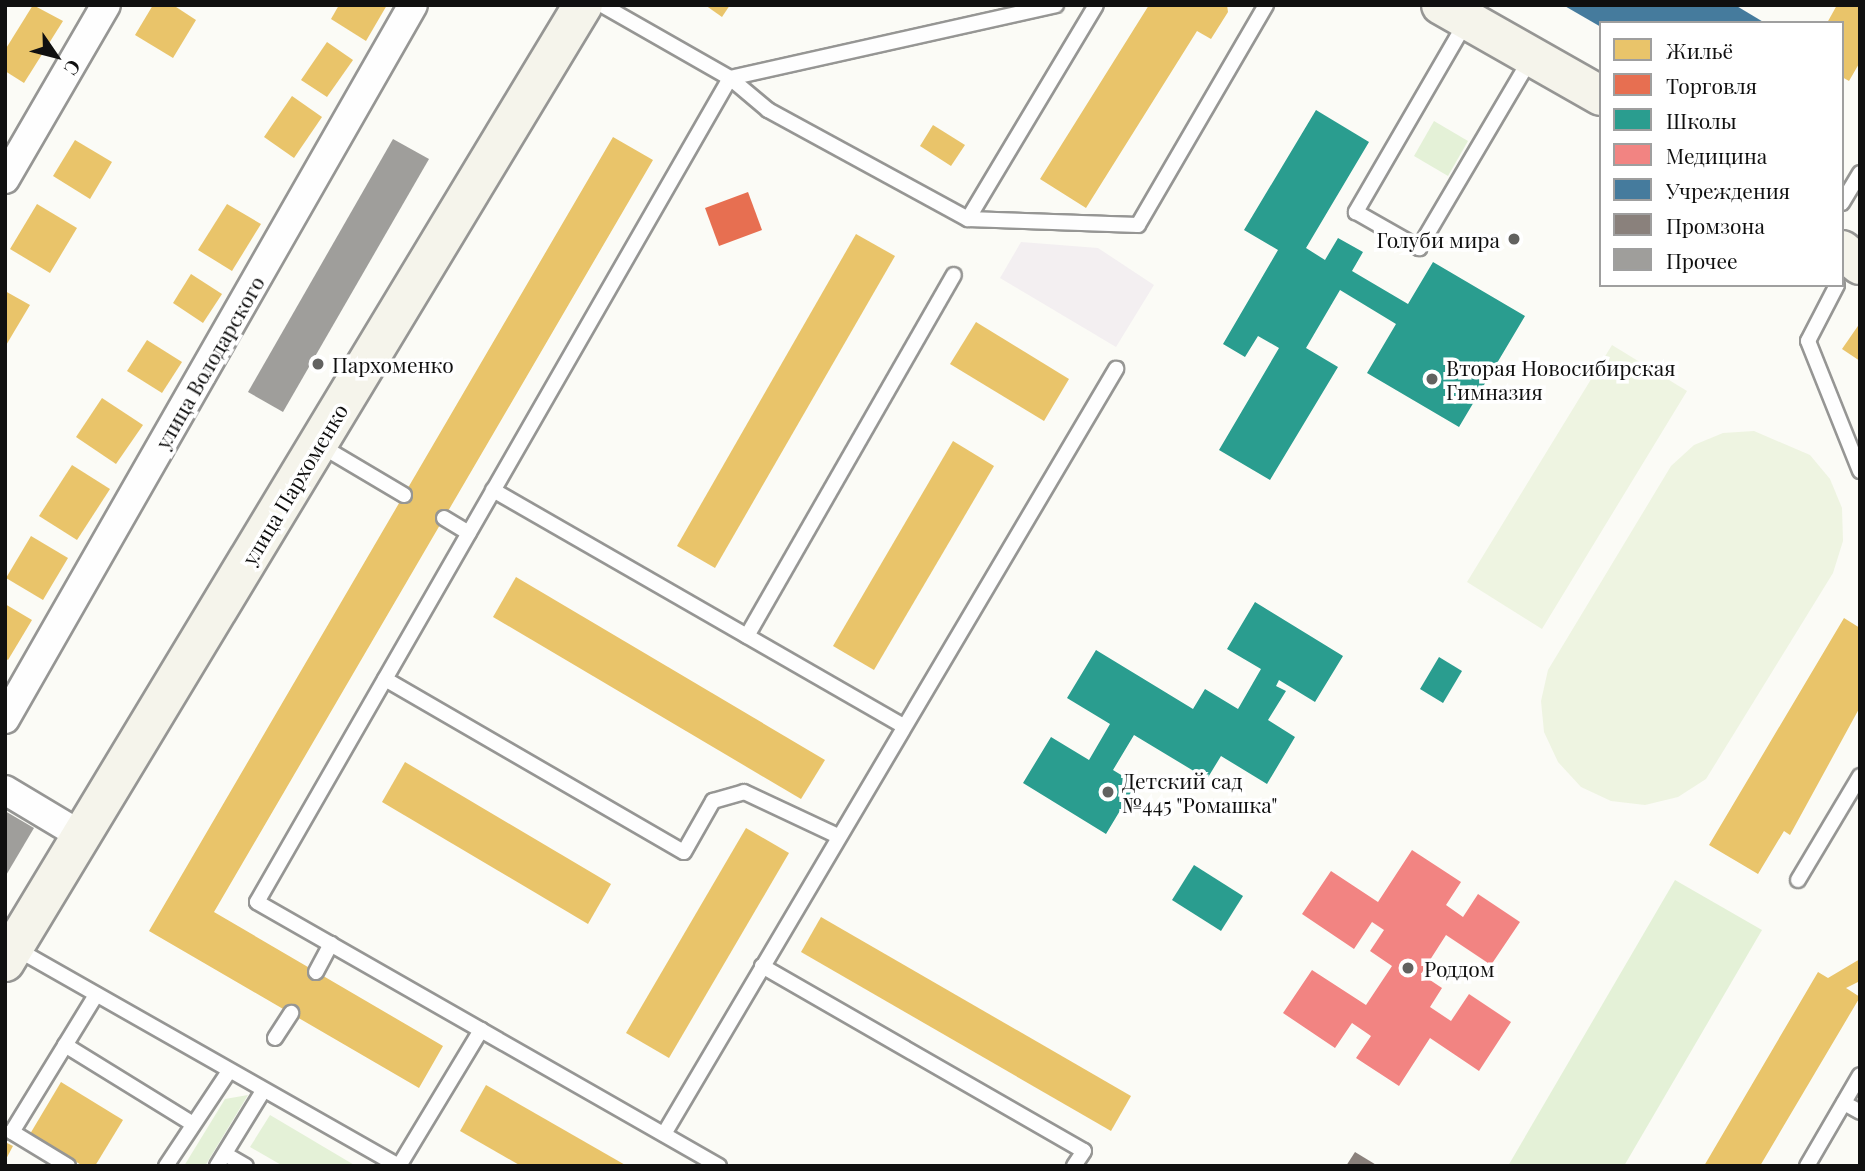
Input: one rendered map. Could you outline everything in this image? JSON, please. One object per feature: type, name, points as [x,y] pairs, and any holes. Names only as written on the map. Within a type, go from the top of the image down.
[{"type":"street","points":[[5,179],[106,5]]},
{"type":"street","name":"улица Володарского","points":[[5,719],[413,5]]},
{"type":"street","name":"улица Пархоменко","points":[[10,955],[583,5]]},
{"type":"street","points":[[1455,13],[1599,95]]},
{"type":"street","points":[[5,790],[82,836]]},
{"type":"lane","points":[[602,5],[730,78],[768,110],[968,219],[1138,225],[1266,5]]},
{"type":"lane","points":[[719,1166],[257,902],[730,78],[1056,5]]},
{"type":"lane","points":[[968,219],[1096,5]]},
{"type":"lane","points":[[1455,13],[1356,212],[1419,248],[1531,57]]},
{"type":"lane","points":[[1844,200],[1860,173]]},
{"type":"lane","points":[[747,636],[954,275]]},
{"type":"lane","points":[[1835,287],[1808,341],[1860,471]]},
{"type":"lane","points":[[664,1134],[1116,369]]},
{"type":"lane","points":[[318,444],[404,495]]},
{"type":"lane","points":[[493,490],[903,726]]},
{"type":"lane","points":[[444,519],[469,533]]},
{"type":"lane","points":[[385,679],[684,852],[713,802],[744,792],[838,836]]},
{"type":"lane","points":[[1798,880],[1860,776]]},
{"type":"lane","points":[[316,972],[331,944]]},
{"type":"lane","points":[[10,955],[96,995],[398,1166],[481,1030]]},
{"type":"lane","points":[[762,966],[1084,1150],[1074,1166]]},
{"type":"lane","points":[[68,1166],[12,1132],[96,995]]},
{"type":"lane","points":[[275,1038],[290,1013]]},
{"type":"lane","points":[[65,1045],[193,1124]]},
{"type":"lane","points":[[166,1166],[229,1071]]},
{"type":"lane","points":[[1807,1166],[1860,1075]]},
{"type":"lane","points":[[246,1166],[221,1160],[263,1091]]},
{"type":"lane","points":[[1843,1103],[1860,1112]]},
{"type":"shaded area","points":[[1021,242],[1098,248],[1154,285],[1116,347],[1000,278]]},
{"type":"green space","points":[[1434,121],[1468,141],[1448,176],[1414,156]]},
{"type":"green space","points":[[1612,345],[1687,391],[1542,629],[1467,582]]},
{"type":"green space","points":[[1754,431],[1810,455],[1830,479],[1842,508],[1843,541],[1833,573],[1706,779],[1678,797],[1645,805],[1611,801],[1581,787],[1558,762],[1544,732],[1541,701],[1548,670],[1671,466],[1694,445],[1723,433]]},
{"type":"green space","points":[[1675,880],[1762,930],[1624,1166],[1508,1166]]},
{"type":"green space","points":[[248,1095],[205,1166],[184,1166],[225,1099]]},
{"type":"green space","points":[[270,1115],[356,1166],[283,1166],[250,1147]]},
{"type":"building: Жильё","points":[[33,5],[63,21],[24,83],[5,71],[5,50]]},
{"type":"building: Жильё","points":[[153,5],[173,5],[196,20],[173,58],[135,35]]},
{"type":"building: Жильё","points":[[339,5],[387,5],[366,41],[331,19]]},
{"type":"building: Жильё","points":[[705,5],[730,5],[722,17]]},
{"type":"building: Жильё","points":[[1149,5],[1227,5],[1228,12],[1211,39],[1197,31],[1086,208],[1040,179]]},
{"type":"building: Жильё","points":[[1837,5],[1860,5],[1860,62],[1849,81],[1844,78],[1844,21],[1828,21]]},
{"type":"building: Жильё","points":[[327,42],[353,60],[327,97],[301,80]]},
{"type":"building: Жильё","points":[[292,96],[322,117],[294,158],[264,137]]},
{"type":"building: Жильё","points":[[933,125],[965,145],[951,166],[920,146]]},
{"type":"building: Жильё","points":[[613,137],[653,160],[214,912],[443,1046],[419,1088],[149,931]]},
{"type":"building: Жильё","points":[[75,140],[112,162],[90,199],[53,176]]},
{"type":"building: Жильё","points":[[37,204],[77,228],[50,273],[10,249]]},
{"type":"building: Жильё","points":[[227,204],[261,224],[232,271],[198,250]]},
{"type":"building: Жильё","points":[[856,234],[895,256],[715,568],[677,546]]},
{"type":"building: Жильё","points":[[191,274],[222,294],[203,323],[173,303]]},
{"type":"building: Жильё","points":[[5,291],[30,305],[5,347]]},
{"type":"building: Жильё","points":[[976,322],[1069,379],[1044,421],[950,364]]},
{"type":"building: Жильё","points":[[1860,323],[1860,361],[1842,349]]},
{"type":"building: Жильё","points":[[147,340],[182,362],[162,393],[127,371]]},
{"type":"building: Жильё","points":[[102,398],[143,425],[116,464],[76,437]]},
{"type":"building: Жильё","points":[[953,441],[994,466],[874,670],[833,646]]},
{"type":"building: Жильё","points":[[72,465],[110,489],[77,540],[39,516]]},
{"type":"building: Жильё","points":[[31,536],[68,558],[43,600],[6,578]]},
{"type":"building: Жильё","points":[[516,577],[825,760],[801,799],[493,617]]},
{"type":"building: Жильё","points":[[5,604],[32,620],[8,660],[5,658]]},
{"type":"building: Жильё","points":[[1844,618],[1860,628],[1860,707],[1790,835],[1784,831],[1758,874],[1709,845]]},
{"type":"building: Жильё","points":[[405,762],[611,884],[588,924],[382,802]]},
{"type":"building: Жильё","points":[[746,828],[789,853],[669,1058],[626,1033]]},
{"type":"building: Жильё","points":[[821,917],[1131,1096],[1111,1131],[801,952]]},
{"type":"building: Жильё","points":[[1860,959],[1860,981],[1846,988],[1860,997],[1760,1166],[1704,1166],[1818,972],[1828,978]]},
{"type":"building: Жильё","points":[[61,1082],[123,1120],[95,1166],[83,1166],[30,1134]]},
{"type":"building: Жильё","points":[[486,1085],[627,1166],[521,1166],[460,1131]]},
{"type":"building: Жильё","points":[[5,1142],[13,1146],[5,1161]]},
{"type":"building: Торговля","points":[[748,192],[762,230],[719,246],[705,208]]},
{"type":"building: Школы","points":[[1316,110],[1369,142],[1306,248],[1325,260],[1338,238],[1363,252],[1352,271],[1408,304],[1433,262],[1525,316],[1459,427],[1367,373],[1396,324],[1340,290],[1306,348],[1338,367],[1270,480],[1219,450],[1279,348],[1258,336],[1245,357],[1223,344],[1278,250],[1244,230]]},
{"type":"building: Школы","points":[[1255,602],[1343,656],[1315,702],[1279,680],[1276,686],[1286,691],[1268,720],[1295,737],[1267,784],[1221,756],[1207,779],[1134,735],[1113,770],[1136,784],[1106,834],[1023,783],[1051,737],[1089,760],[1110,724],[1067,698],[1096,650],[1193,709],[1205,689],[1238,709],[1261,669],[1227,649]]},
{"type":"building: Школы","points":[[1439,657],[1462,671],[1443,703],[1420,689]]},
{"type":"building: Школы","points":[[1194,865],[1243,896],[1221,931],[1172,900]]},
{"type":"building: Медицина","name":"Роддом","points":[[1412,850],[1461,882],[1446,905],[1463,917],[1478,894],[1520,922],[1491,965],[1446,935],[1421,974],[1442,988],[1430,1007],[1451,1021],[1469,994],[1511,1022],[1479,1071],[1430,1038],[1399,1086],[1356,1058],[1371,1036],[1352,1023],[1335,1048],[1283,1013],[1312,970],[1366,1005],[1392,966],[1370,951],[1384,930],[1372,922],[1354,949],[1302,914],[1331,871],[1378,902]]},
{"type":"building: Учреждения","points":[[1563,5],[1735,5],[1762,21],[1599,21],[1599,26]]},
{"type":"building: Промзона","points":[[1355,1152],[1378,1166],[1346,1166]]},
{"type":"building: Прочее","points":[[393,139],[429,159],[283,412],[248,392]]},
{"type":"building: Прочее","points":[[5,811],[34,828],[5,877]]},
{"type":"place","name":"Голуби мира","points":[[1514,239]]},
{"type":"place","name":"Пархоменко","points":[[318,364]]},
{"type":"place","name":"Вторая Новосибирская Гимназия","points":[[1432,379]]},
{"type":"place","name":"Детский сад №445 \"Ромашка\"","points":[[1108,792]]},
{"type":"place","name":"Роддом","points":[[1408,968]]}]
